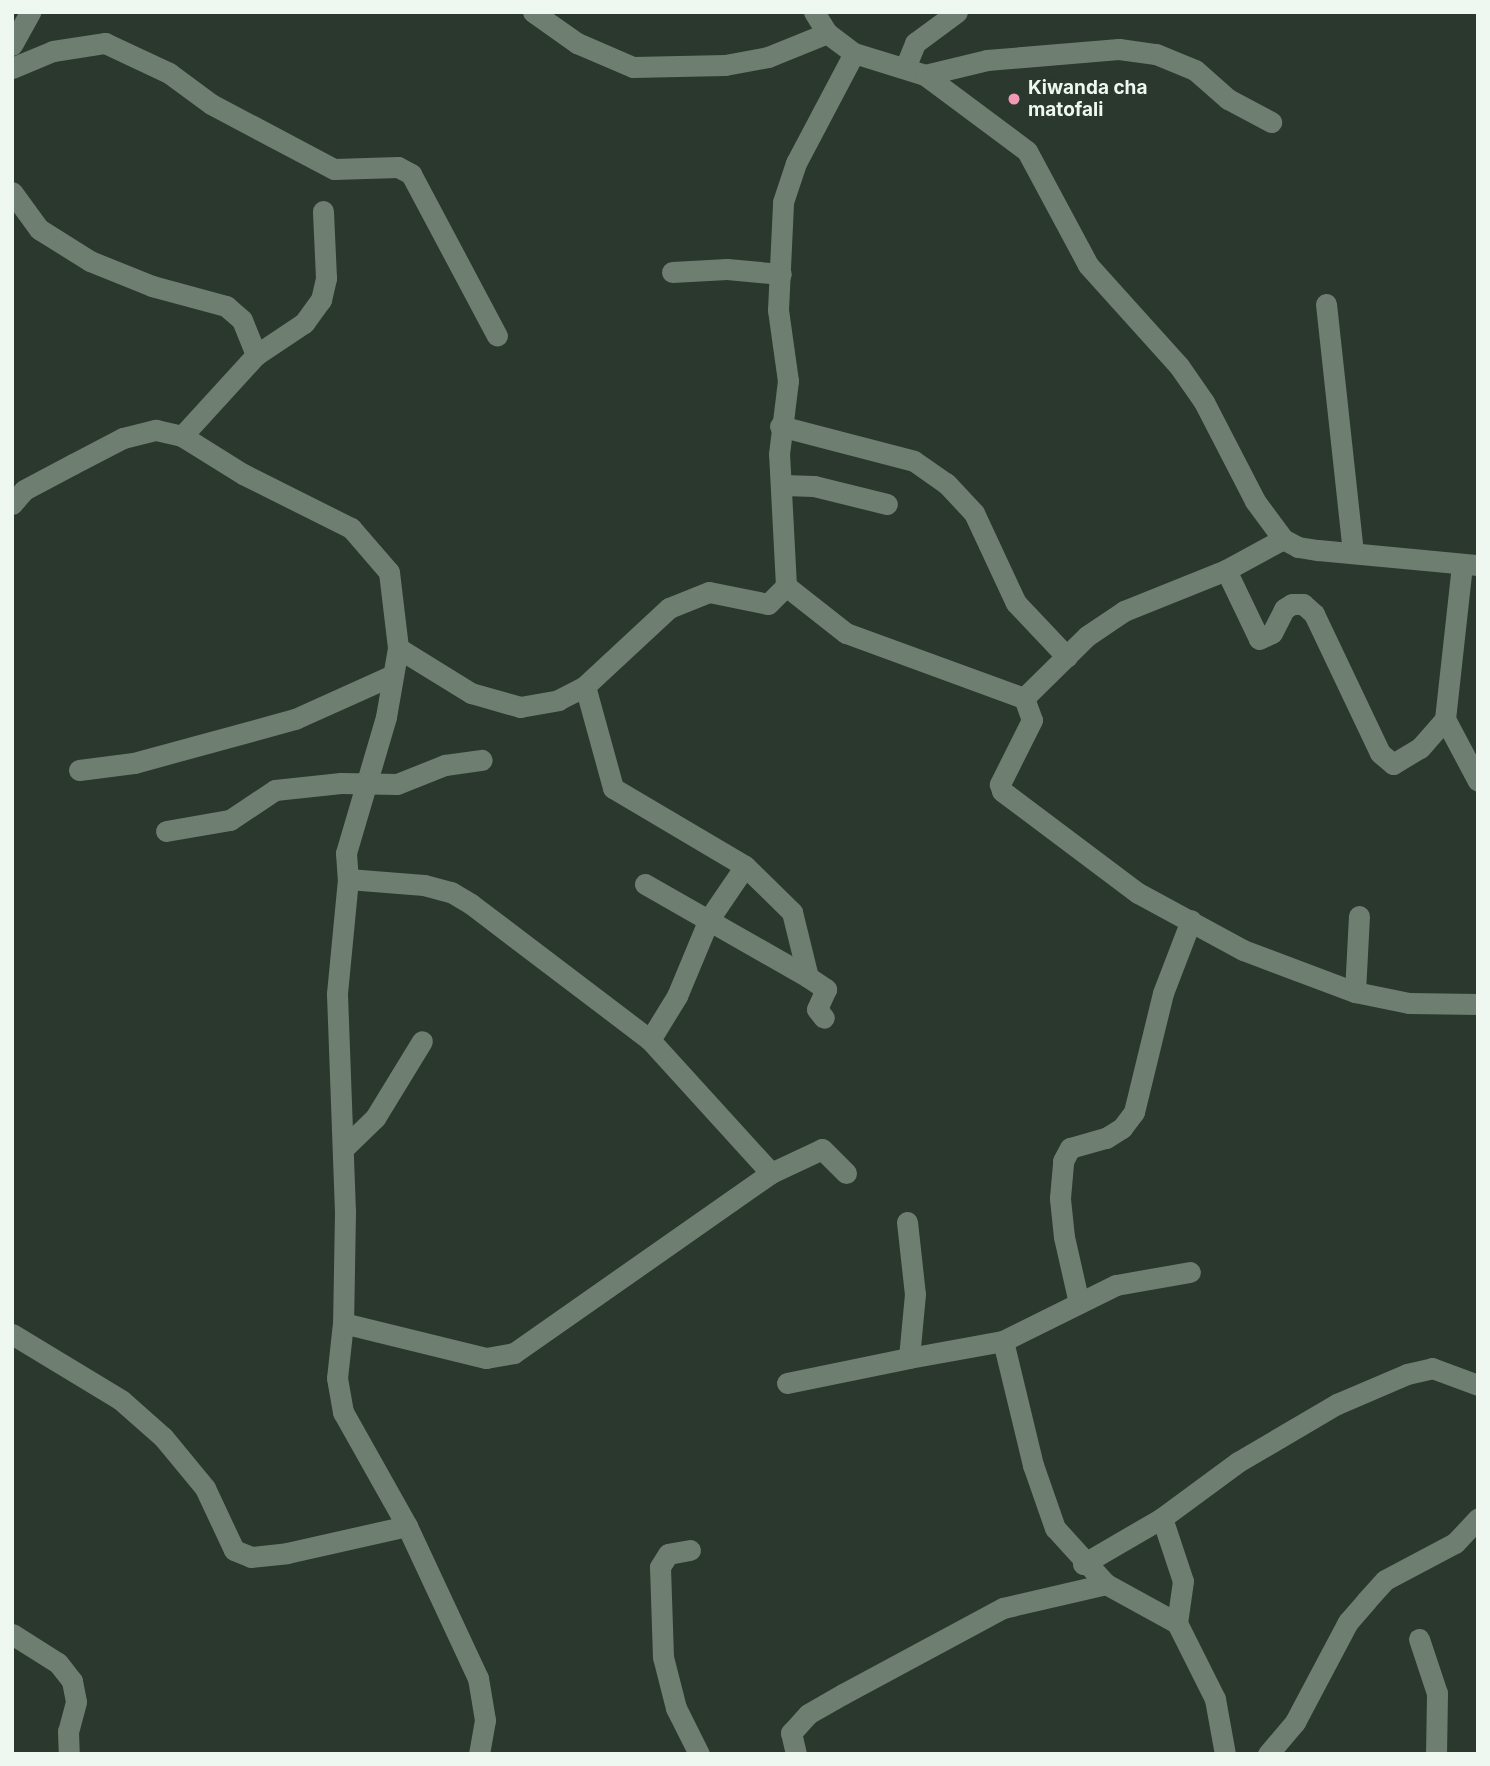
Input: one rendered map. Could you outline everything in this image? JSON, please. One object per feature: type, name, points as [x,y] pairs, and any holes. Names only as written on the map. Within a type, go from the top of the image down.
[{"type":"street","points":[[12,45],[30,12]]},
{"type":"street","points":[[533,12],[577,43],[632,66],[725,65],[768,57],[827,33]]},
{"type":"street","points":[[814,12],[827,33],[854,53],[915,71],[1027,151],[1088,265],[1179,366],[1204,402],[1255,501],[1283,539],[1298,547],[1470,565],[1445,719],[1420,748],[1401,761],[1388,763],[1314,614],[1303,604],[1292,604],[1266,639],[1259,639],[1226,570]]},
{"type":"street","points":[[915,71],[915,43],[957,12]]},
{"type":"street","points":[[12,68],[53,51],[105,43],[169,73],[211,104],[334,169],[405,170],[411,174],[497,336]]},
{"type":"street","points":[[915,71],[987,60],[1119,49],[1156,54],[1195,70],[1228,99],[1270,122]]},
{"type":"street","points":[[398,648],[471,693],[520,708],[558,700],[585,686],[669,608],[709,592],[768,604],[786,586],[780,426],[788,381],[778,310],[783,202],[796,163],[854,53]]},
{"type":"street","points":[[12,192],[39,229],[90,261],[152,286],[226,306],[242,320],[256,355]]},
{"type":"street","points":[[182,436],[256,355],[304,323],[321,300],[326,278],[323,212]]},
{"type":"street","points":[[672,272],[727,269],[781,274]]},
{"type":"street","points":[[1326,304],[1353,552]]},
{"type":"street","points":[[780,426],[914,461],[946,482],[974,513],[1016,603],[1067,657]]},
{"type":"street","points":[[12,504],[24,490],[123,438],[156,430],[182,436],[243,474],[351,528],[374,550],[389,572],[398,648],[346,853],[348,879],[337,994],[344,1148],[343,1323],[337,1378],[343,1412],[407,1526],[478,1678],[485,1720],[479,1754]]},
{"type":"street","points":[[783,485],[814,486],[887,504]]},
{"type":"street","points":[[1024,698],[1087,636],[1124,611],[1226,570],[1283,539]]},
{"type":"street","points":[[786,586],[846,633],[1024,698],[1032,720],[1000,784],[1002,791],[1138,893],[1243,950],[1355,992],[1409,1003],[1478,1004]]},
{"type":"street","points":[[79,770],[134,763],[295,719],[393,675]]},
{"type":"street","points":[[585,686],[613,788],[745,866],[792,912],[808,977]]},
{"type":"street","points":[[1445,719],[1478,781]]},
{"type":"street","points":[[166,831],[230,820],[275,790],[366,782],[397,784],[445,765],[482,760]]},
{"type":"street","points":[[650,1040],[677,996],[709,919],[745,866]]},
{"type":"street","points":[[348,879],[451,892],[650,1040],[771,1173]]},
{"type":"street","points":[[645,884],[826,989],[818,1002],[824,1018]]},
{"type":"street","points":[[1355,992],[1359,916]]},
{"type":"street","points":[[1079,1304],[1064,1237],[1060,1198],[1063,1161],[1070,1148],[1106,1138],[1134,1112],[1163,993],[1191,920]]},
{"type":"street","points":[[344,1148],[375,1118],[422,1041]]},
{"type":"street","points":[[343,1323],[486,1358],[514,1353],[771,1173],[822,1149],[846,1173]]},
{"type":"street","points":[[907,1222],[915,1294],[909,1357]]},
{"type":"street","points":[[787,1383],[909,1357],[1003,1341],[1116,1285],[1189,1272]]},
{"type":"street","points":[[12,1334],[121,1400],[163,1437],[205,1488],[234,1550],[251,1557],[287,1553],[407,1526]]},
{"type":"street","points":[[1003,1341],[1044,1500],[1055,1528],[1083,1564],[1106,1584],[1177,1623]]},
{"type":"street","points":[[1083,1564],[1162,1518],[1238,1462],[1297,1426],[1406,1374],[1432,1368],[1478,1385]]},
{"type":"street","points":[[1162,1518],[1183,1581],[1177,1623],[1214,1699],[1225,1754]]},
{"type":"street","points":[[1268,1754],[1296,1722],[1348,1622],[1366,1601],[1385,1580],[1455,1542],[1478,1518]]},
{"type":"street","points":[[690,1550],[668,1554],[660,1567],[663,1657],[676,1709],[699,1754]]},
{"type":"street","points":[[796,1754],[791,1733],[808,1714],[843,1694],[1003,1608],[1106,1584]]},
{"type":"street","points":[[12,1634],[58,1662],[72,1681],[76,1703],[68,1731],[69,1754]]},
{"type":"street","points":[[1419,1639],[1437,1693],[1436,1754]]},
{"type":"place","name":"Kiwanda cha matofali","points":[[1014,99]]}]
